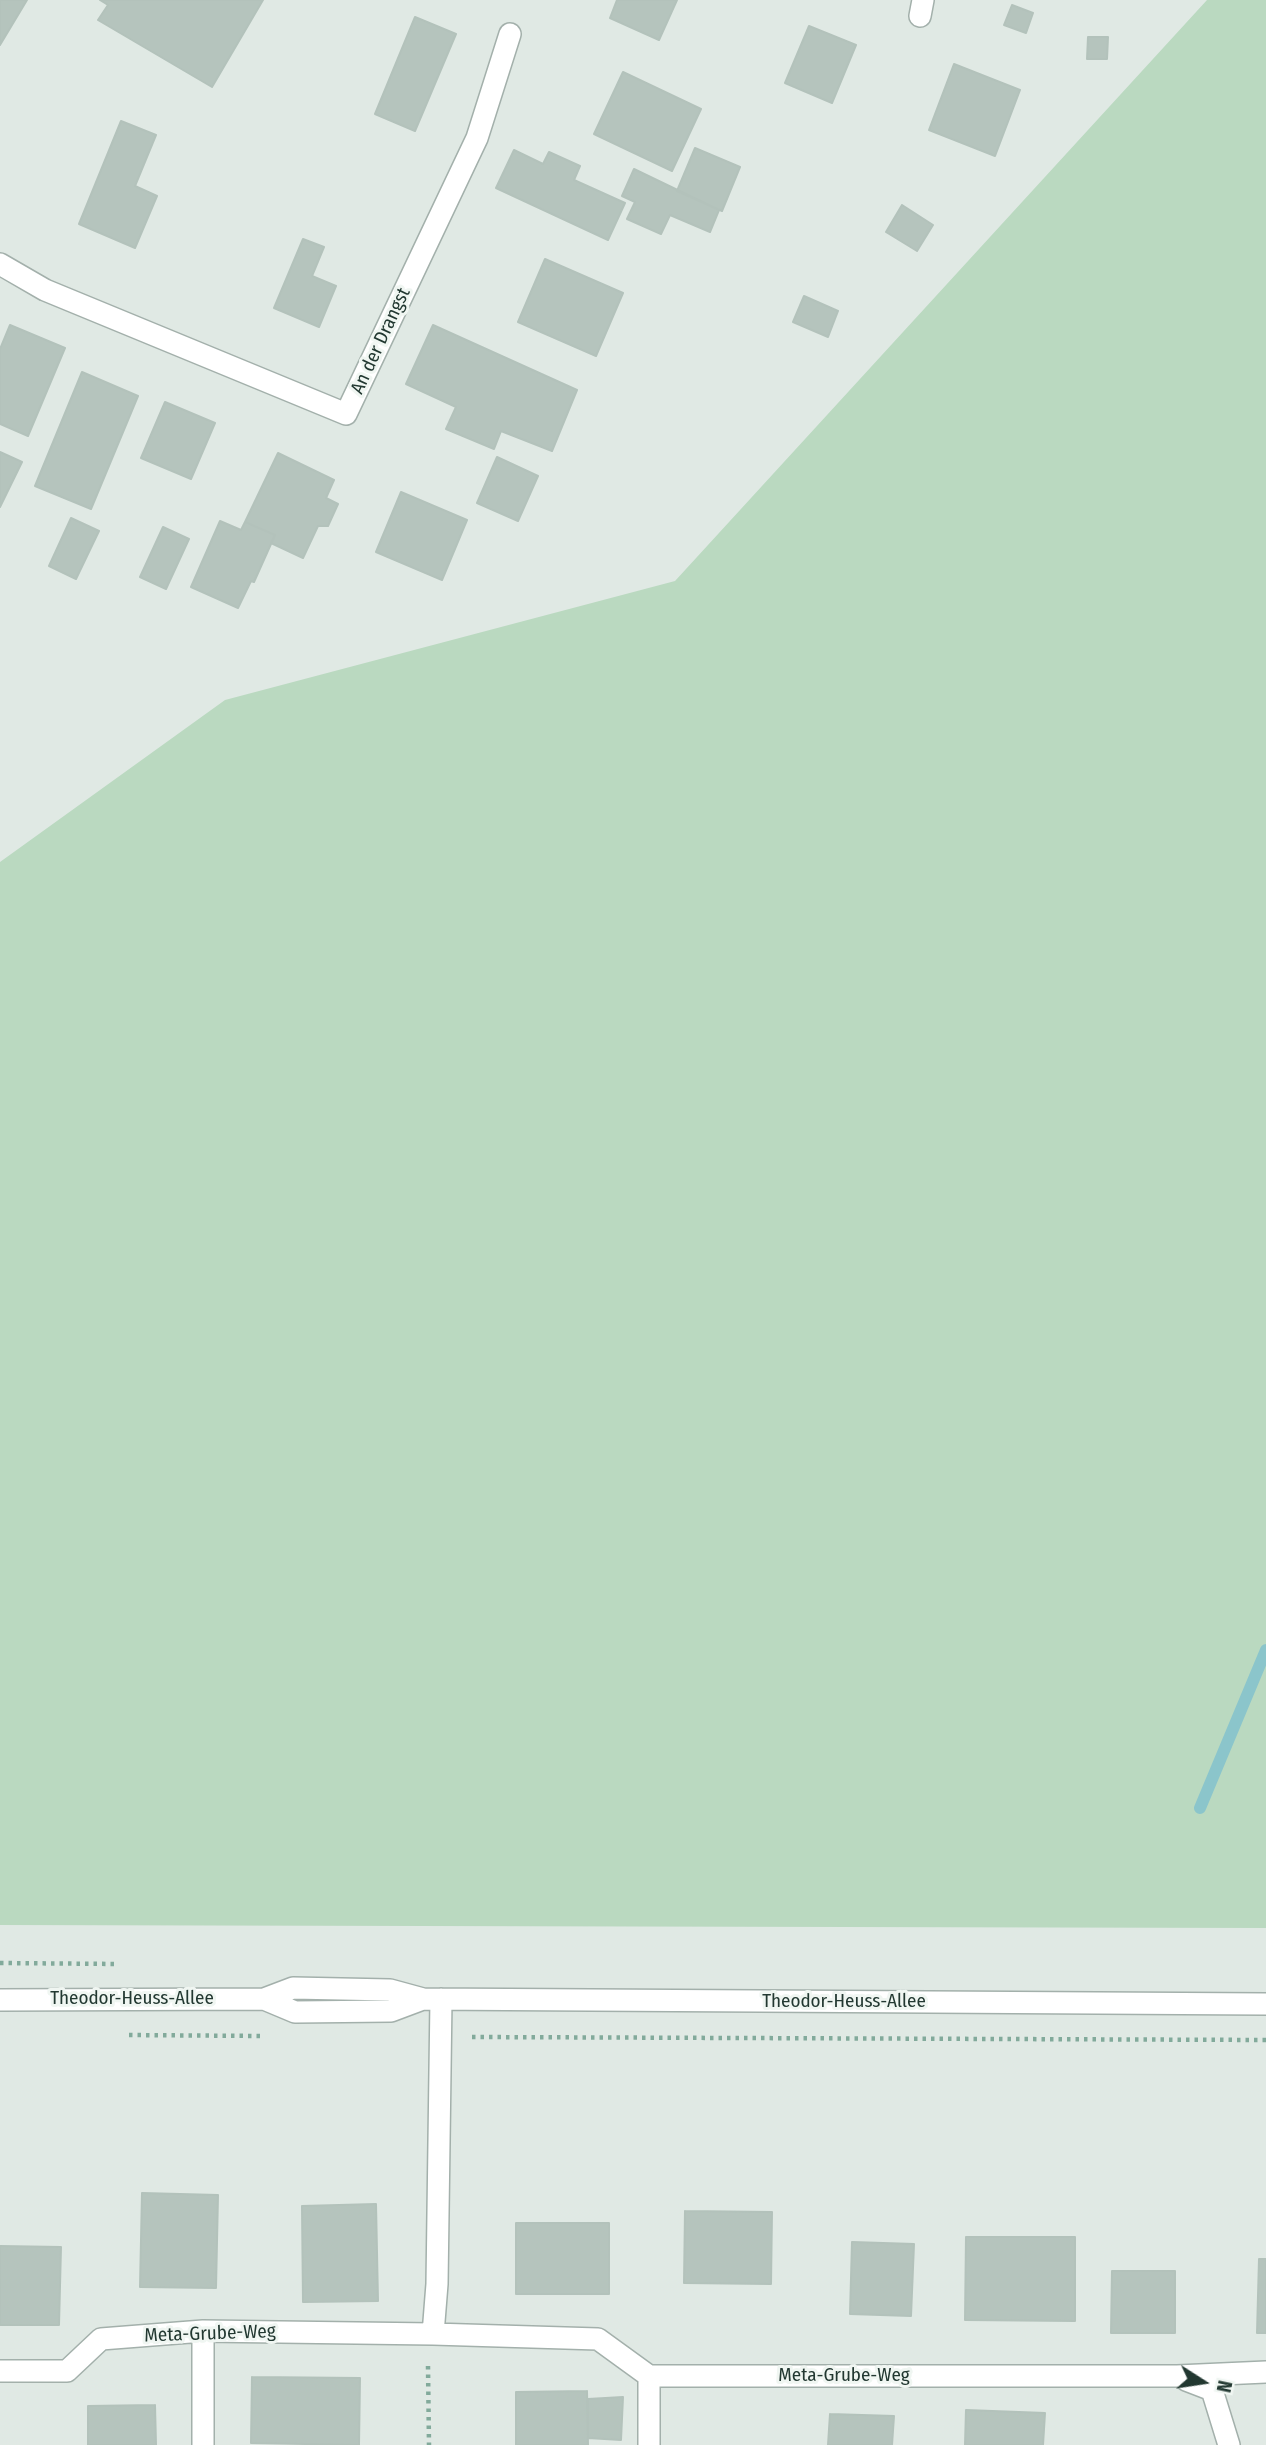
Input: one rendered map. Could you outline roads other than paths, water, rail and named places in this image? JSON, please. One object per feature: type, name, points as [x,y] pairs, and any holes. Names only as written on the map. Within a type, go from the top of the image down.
[{"type":"street","name":"An der Drangst","points":[[0,264],[45,290],[346,414],[477,138],[510,34]]},
{"type":"street","name":"Theodor-Heuss-Allee","points":[[0,2000],[264,1999],[293,1988],[390,1990],[432,1999],[1266,2004]]},
{"type":"street","points":[[432,1999],[437,2270],[433,2334]]},
{"type":"street","points":[[203,2331],[203,2445]]},
{"type":"street","name":"Meta-Grube-Weg","points":[[0,2371],[67,2371],[101,2339],[203,2331],[598,2339],[649,2376],[1177,2376],[1266,2372]]},
{"type":"street","points":[[649,2376],[649,2445]]},
{"type":"street","points":[[1177,2376],[1212,2390],[1229,2445]]},
{"type":"waterway","points":[[1200,1808],[1266,1650]]}]
